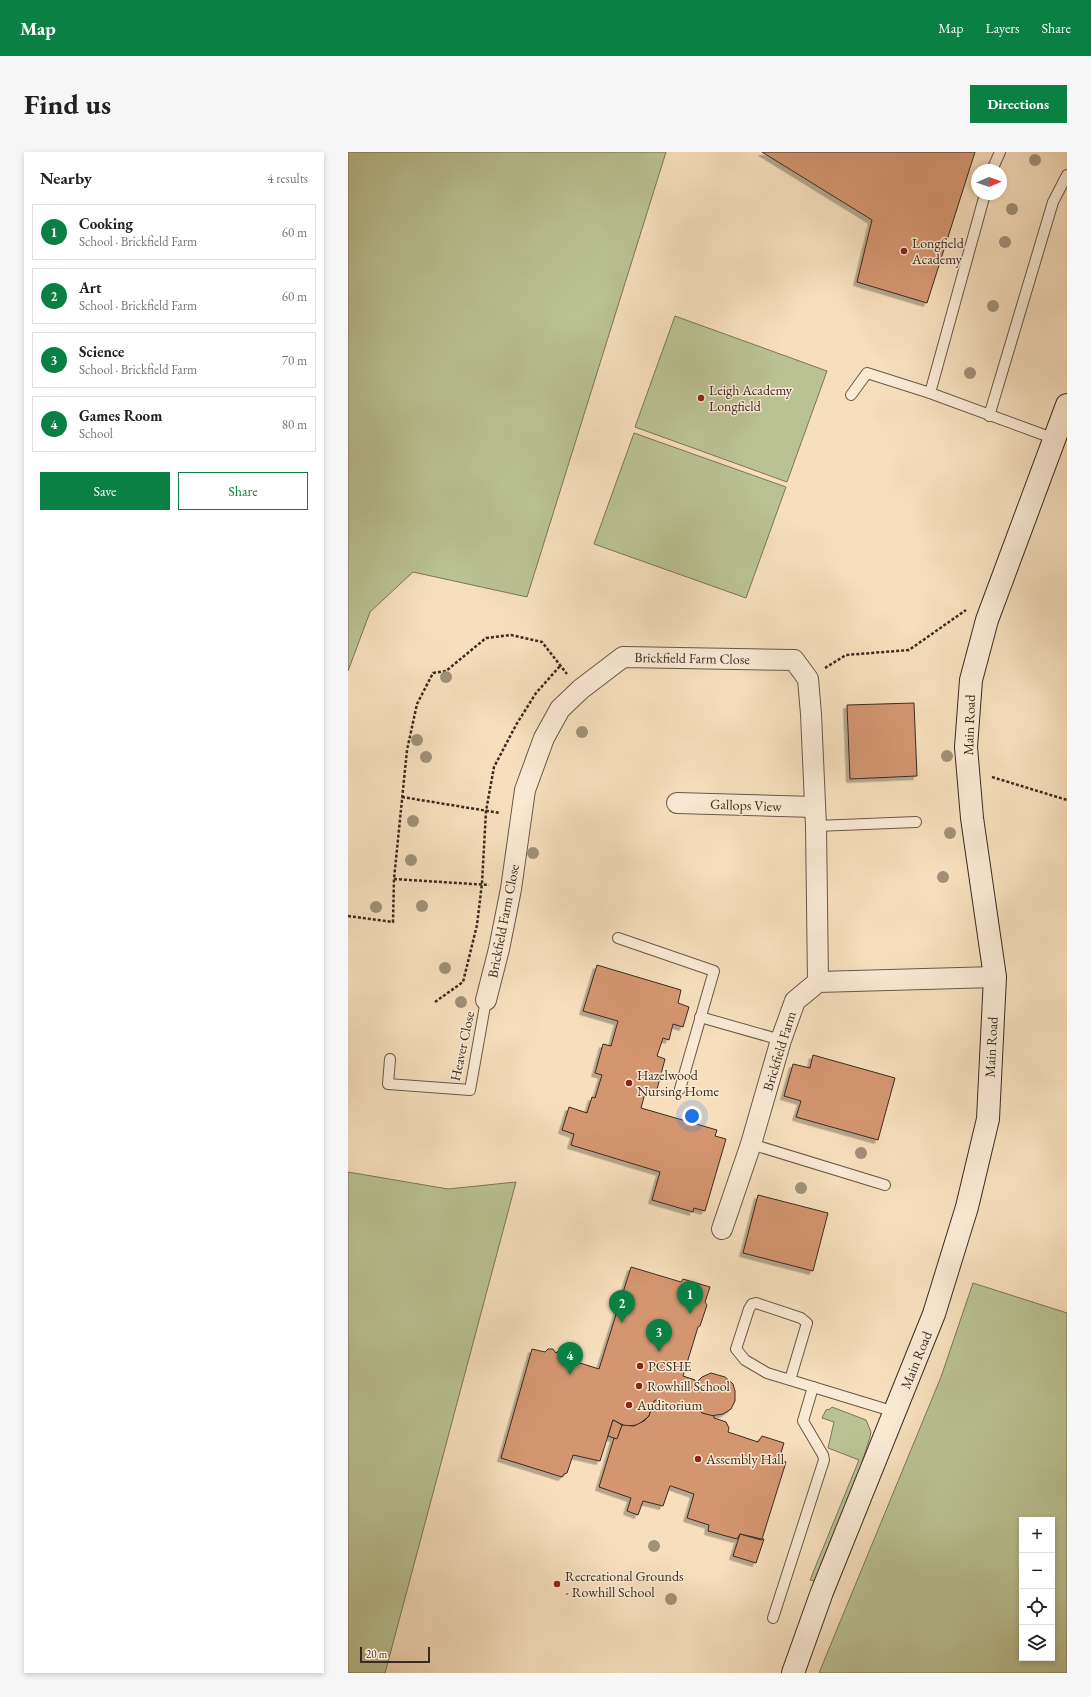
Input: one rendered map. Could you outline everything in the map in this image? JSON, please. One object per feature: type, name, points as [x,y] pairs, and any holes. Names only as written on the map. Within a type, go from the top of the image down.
[{"type":"main road","name":"Main Road","points":[[793,1673],[822,1592],[934,1314],[967,1207],[988,1119],[995,977],[972,818],[966,747],[971,680],[995,596],[1067,405]]},
{"type":"street","name":"Brickfield Farm Close","points":[[486,1000],[499,949],[511,889],[520,815],[525,790],[544,738],[560,709],[581,689],[623,657],[794,660],[808,679]]},
{"type":"street","points":[[808,679],[811,714],[815,816],[818,982],[995,977]]},
{"type":"street","name":"Gallops View","points":[[677,803],[815,816]]},
{"type":"street","name":"Brickfield Farm","points":[[722,1229],[751,1144],[781,1040],[795,1001],[818,982]]},
{"type":"lane","points":[[995,164],[1000,152]]},
{"type":"lane","points":[[989,416],[1053,202],[1067,175]]},
{"type":"lane","points":[[930,393],[983,200]]},
{"type":"lane","points":[[851,395],[867,373],[930,393],[989,416],[1055,439]]},
{"type":"lane","points":[[815,816],[916,822]]},
{"type":"lane","points":[[618,938],[714,971],[680,1089]]},
{"type":"lane","name":"Heaver Close","points":[[390,1059],[388,1084],[470,1090],[486,1000]]},
{"type":"lane","points":[[700,1017],[781,1040]]},
{"type":"lane","points":[[751,1144],[885,1185]]},
{"type":"lane","points":[[790,1380],[807,1323],[801,1318],[756,1303],[752,1304],[736,1350],[745,1360],[764,1371],[790,1380],[895,1412]]},
{"type":"lane","points":[[773,1618],[824,1460],[823,1455],[803,1421],[813,1387]]},
{"type":"path","points":[[808,679],[846,655],[909,650],[975,603],[995,596]]},
{"type":"path","points":[[348,916],[393,922],[394,879],[407,750],[418,704],[433,673],[446,671],[486,638],[511,635],[542,642],[560,666],[581,689]]},
{"type":"path","points":[[434,1002],[463,982],[478,925],[486,811],[494,766],[536,693],[560,666]]},
{"type":"path","points":[[968,770],[1067,800]]},
{"type":"path","points":[[402,797],[520,815]]},
{"type":"path","points":[[394,879],[482,883],[511,889]]},
{"type":"green space","points":[[348,152],[666,152],[527,597],[413,572],[370,612],[348,671]]},
{"type":"green space","points":[[675,316],[827,371],[787,482],[635,427]]},
{"type":"green space","points":[[634,433],[786,487],[746,598],[594,544]]},
{"type":"green space","points":[[348,1172],[448,1189],[516,1182],[385,1673],[348,1673]]},
{"type":"green space","points":[[973,1283],[1067,1313],[1067,1673],[819,1673],[941,1377]]},
{"type":"green space","points":[[832,1407],[866,1420],[871,1432],[859,1472],[815,1581],[810,1580],[859,1460],[828,1448],[834,1422],[822,1418],[826,1410]]},
{"type":"building","name":"Longfield Academy","points":[[762,152],[975,152],[927,303],[857,282],[872,220]]},
{"type":"building","points":[[914,703],[917,776],[850,779],[847,705]]},
{"type":"building","name":"Hazelwood Nursing Home","points":[[597,965],[681,990],[678,1003],[689,1007],[683,1027],[673,1024],[669,1040],[663,1038],[657,1056],[665,1059],[656,1093],[646,1090],[641,1108],[717,1130],[715,1136],[726,1139],[705,1211],[694,1208],[693,1212],[652,1200],[660,1172],[571,1145],[574,1134],[562,1130],[569,1107],[587,1113],[592,1097],[595,1098],[602,1075],[595,1073],[603,1044],[611,1046],[618,1021],[583,1011]]},
{"type":"building","points":[[813,1055],[895,1078],[878,1140],[796,1117],[801,1101],[784,1096],[793,1064],[810,1068]]},
{"type":"building","points":[[758,1195],[828,1213],[813,1271],[743,1253]]},
{"type":"building","points":[[631,1267],[681,1282],[683,1279],[710,1287],[705,1302],[707,1305],[700,1326],[698,1327],[683,1376],[695,1380],[695,1384],[702,1377],[711,1373],[725,1377],[733,1384],[735,1391],[735,1401],[731,1409],[723,1414],[710,1416],[702,1413],[695,1406],[692,1411],[654,1401],[649,1416],[638,1425],[625,1426],[613,1420],[600,1461],[573,1455],[567,1473],[562,1477],[501,1458],[532,1349],[545,1352],[548,1349],[553,1349],[556,1353],[558,1351],[563,1353],[564,1358],[599,1369]]},
{"type":"building","points":[[656,1400],[692,1411],[695,1406],[702,1413],[714,1416],[714,1418],[726,1422],[729,1428],[728,1432],[758,1442],[762,1436],[784,1443],[779,1459],[786,1462],[762,1539],[740,1534],[737,1539],[708,1531],[709,1525],[687,1518],[694,1494],[671,1486],[663,1506],[643,1501],[638,1515],[627,1511],[631,1498],[599,1487],[614,1438],[617,1438],[622,1425],[634,1426],[644,1421],[649,1416],[654,1401]]},
{"type":"building","points":[[613,1420],[622,1425],[617,1439],[608,1436]]},
{"type":"building","points":[[740,1534],[761,1540],[764,1539],[756,1563],[733,1556]]},
{"type":"place","name":"Longfield Academy","points":[[904,251]]},
{"type":"place","name":"Leigh Academy Longfield","points":[[701,398]]},
{"type":"place","name":"Hazelwood Nursing Home","points":[[629,1083]]},
{"type":"place","name":"Cooking","points":[[690,1314]]},
{"type":"place","name":"Art","points":[[622,1323]]},
{"type":"place","name":"Science","points":[[659,1352]]},
{"type":"place","name":"PCSHE","points":[[640,1366]]},
{"type":"place","name":"Games Room","points":[[570,1375]]},
{"type":"place","name":"Rowhill School","points":[[639,1386]]},
{"type":"place","name":"Auditorium","points":[[629,1405]]},
{"type":"place","name":"Assembly Hall","points":[[698,1459]]},
{"type":"place","name":"Recreational Grounds - Rowhill School","points":[[557,1584]]}]
